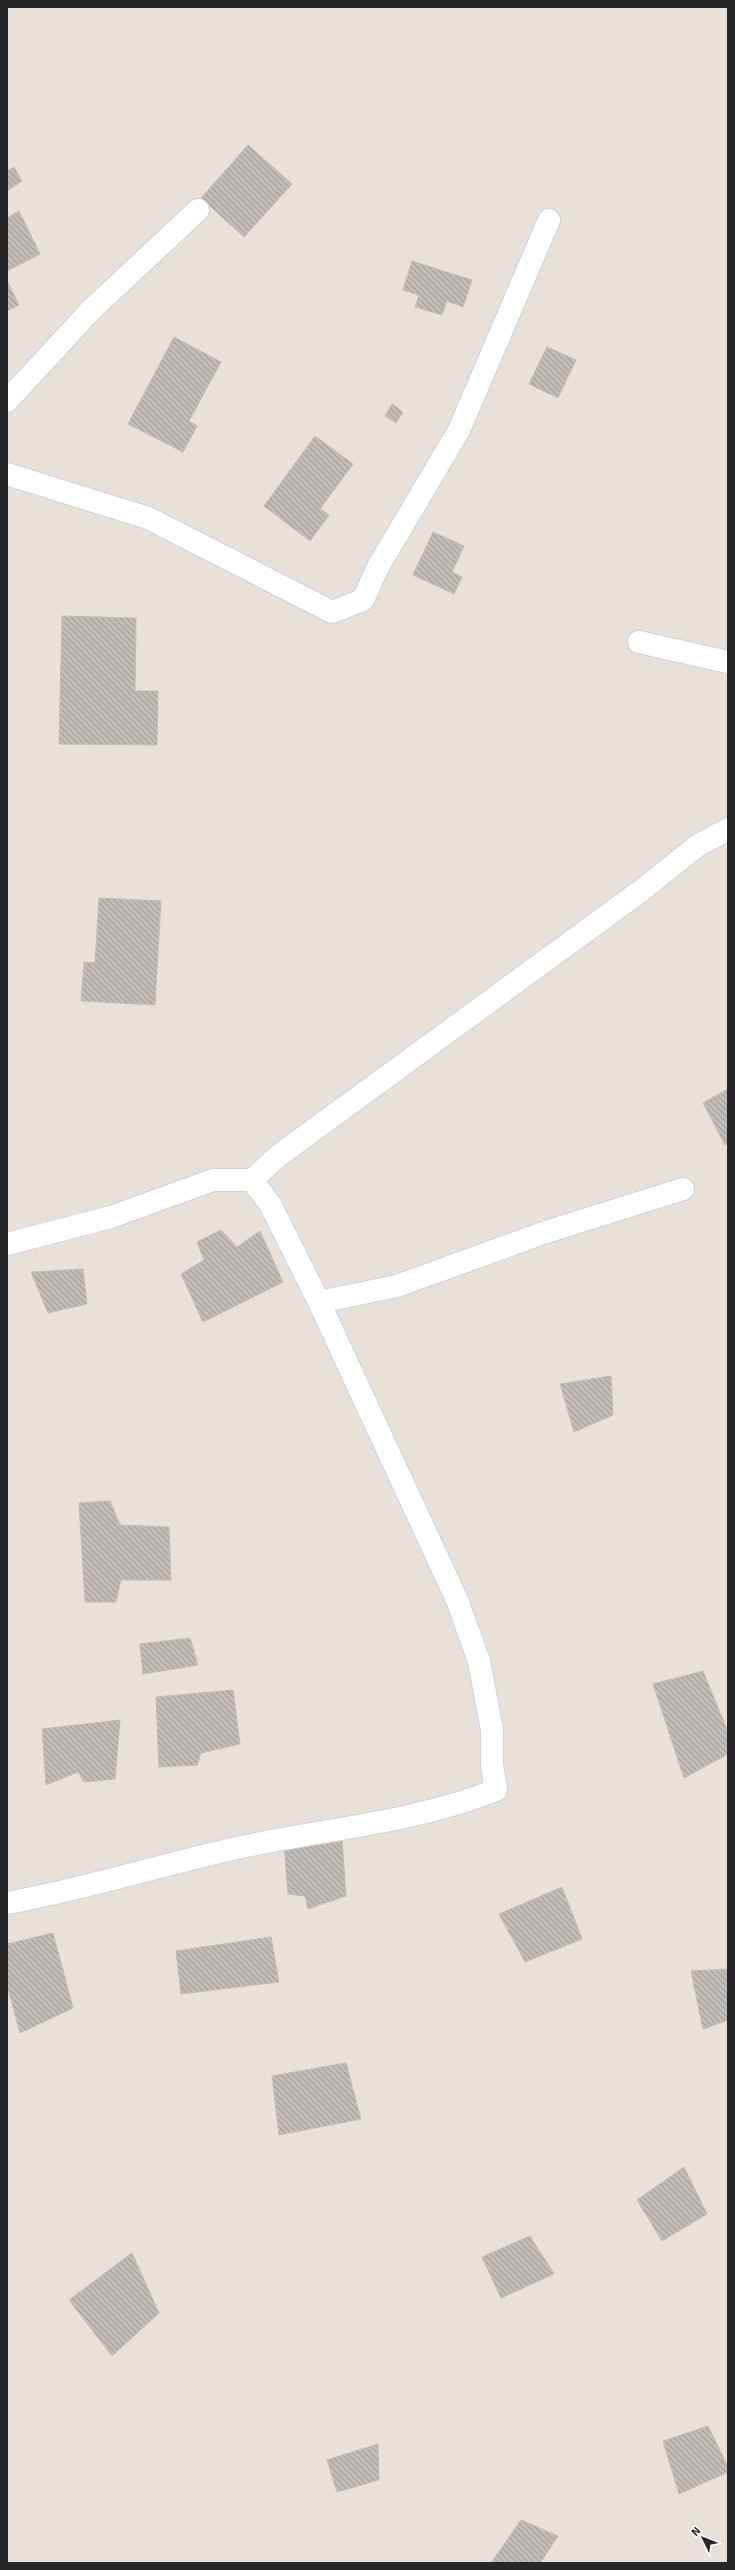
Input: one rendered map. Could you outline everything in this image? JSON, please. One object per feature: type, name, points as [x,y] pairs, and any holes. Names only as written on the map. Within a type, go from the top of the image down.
[{"type":"street","points":[[7,401],[91,310],[198,210]]},
{"type":"street","points":[[7,474],[148,518],[332,612],[363,600],[378,568],[459,430],[549,220]]},
{"type":"street","points":[[639,642],[728,662]]},
{"type":"street","points":[[7,1244],[111,1217],[213,1180],[252,1180],[278,1156],[642,890],[697,846],[728,829]]},
{"type":"street","points":[[7,1903],[237,1848],[382,1823],[476,1798],[496,1790],[492,1764],[492,1730],[479,1661],[457,1600],[319,1302],[270,1204],[252,1180]]},
{"type":"street","points":[[319,1302],[397,1286],[546,1232],[684,1189]]},
{"type":"building","points":[[248,145],[292,184],[244,237],[201,198]]},
{"type":"building","points":[[14,167],[22,181],[7,191],[7,171]]},
{"type":"building","points":[[19,211],[40,254],[7,271],[7,218]]},
{"type":"building","points":[[412,261],[472,280],[463,307],[447,301],[442,315],[415,307],[419,295],[403,290]]},
{"type":"building","points":[[7,281],[19,305],[7,311]]},
{"type":"building","points":[[174,337],[221,362],[189,421],[197,426],[183,452],[128,424]]},
{"type":"building","points":[[547,347],[576,360],[558,398],[529,384]]},
{"type":"building","points":[[392,404],[403,412],[396,423],[385,416]]},
{"type":"building","points":[[315,436],[353,464],[320,509],[329,515],[310,541],[264,506]]},
{"type":"building","points":[[433,532],[464,546],[452,572],[462,577],[454,594],[413,575]]},
{"type":"building","points":[[62,616],[136,618],[135,691],[158,691],[157,745],[59,744]]},
{"type":"building","points":[[99,898],[161,901],[155,1005],[81,1001],[84,962],[95,963]]},
{"type":"building","points":[[728,1089],[728,1143],[725,1145],[703,1103]]},
{"type":"building","points":[[221,1230],[237,1247],[260,1231],[283,1282],[203,1322],[181,1274],[204,1260],[197,1242]]},
{"type":"building","points":[[83,1269],[87,1304],[48,1313],[31,1272]]},
{"type":"building","points":[[611,1376],[613,1415],[574,1432],[560,1384]]},
{"type":"building","points":[[110,1501],[120,1525],[169,1527],[171,1580],[121,1580],[116,1602],[85,1602],[79,1503]]},
{"type":"building","points":[[190,1638],[198,1665],[143,1674],[140,1644]]},
{"type":"building","points":[[703,1671],[728,1732],[728,1754],[684,1778],[653,1684]]},
{"type":"building","points":[[233,1690],[240,1744],[201,1753],[197,1765],[159,1767],[156,1697]]},
{"type":"building","points":[[120,1720],[115,1779],[84,1782],[78,1772],[46,1785],[42,1729]]},
{"type":"building","points":[[342,1840],[346,1896],[308,1909],[305,1896],[288,1894],[284,1844]]},
{"type":"building","points":[[562,1887],[582,1939],[525,1962],[499,1914]]},
{"type":"building","points":[[53,1933],[73,2008],[20,2033],[7,1985],[7,1944]]},
{"type":"building","points":[[271,1937],[279,1982],[181,1994],[176,1951]]},
{"type":"building","points":[[728,1969],[728,2020],[703,2029],[691,1971]]},
{"type":"building","points":[[346,2063],[361,2119],[279,2135],[272,2076]]},
{"type":"building","points":[[684,2167],[707,2214],[662,2241],[637,2200]]},
{"type":"building","points":[[530,2236],[554,2274],[501,2298],[482,2257]]},
{"type":"building","points":[[132,2253],[159,2313],[112,2356],[69,2300]]},
{"type":"building","points":[[708,2426],[728,2467],[728,2472],[679,2494],[663,2441]]},
{"type":"building","points":[[378,2444],[379,2480],[337,2492],[327,2460]]},
{"type":"building","points":[[521,2520],[558,2536],[540,2563],[491,2563]]}]
